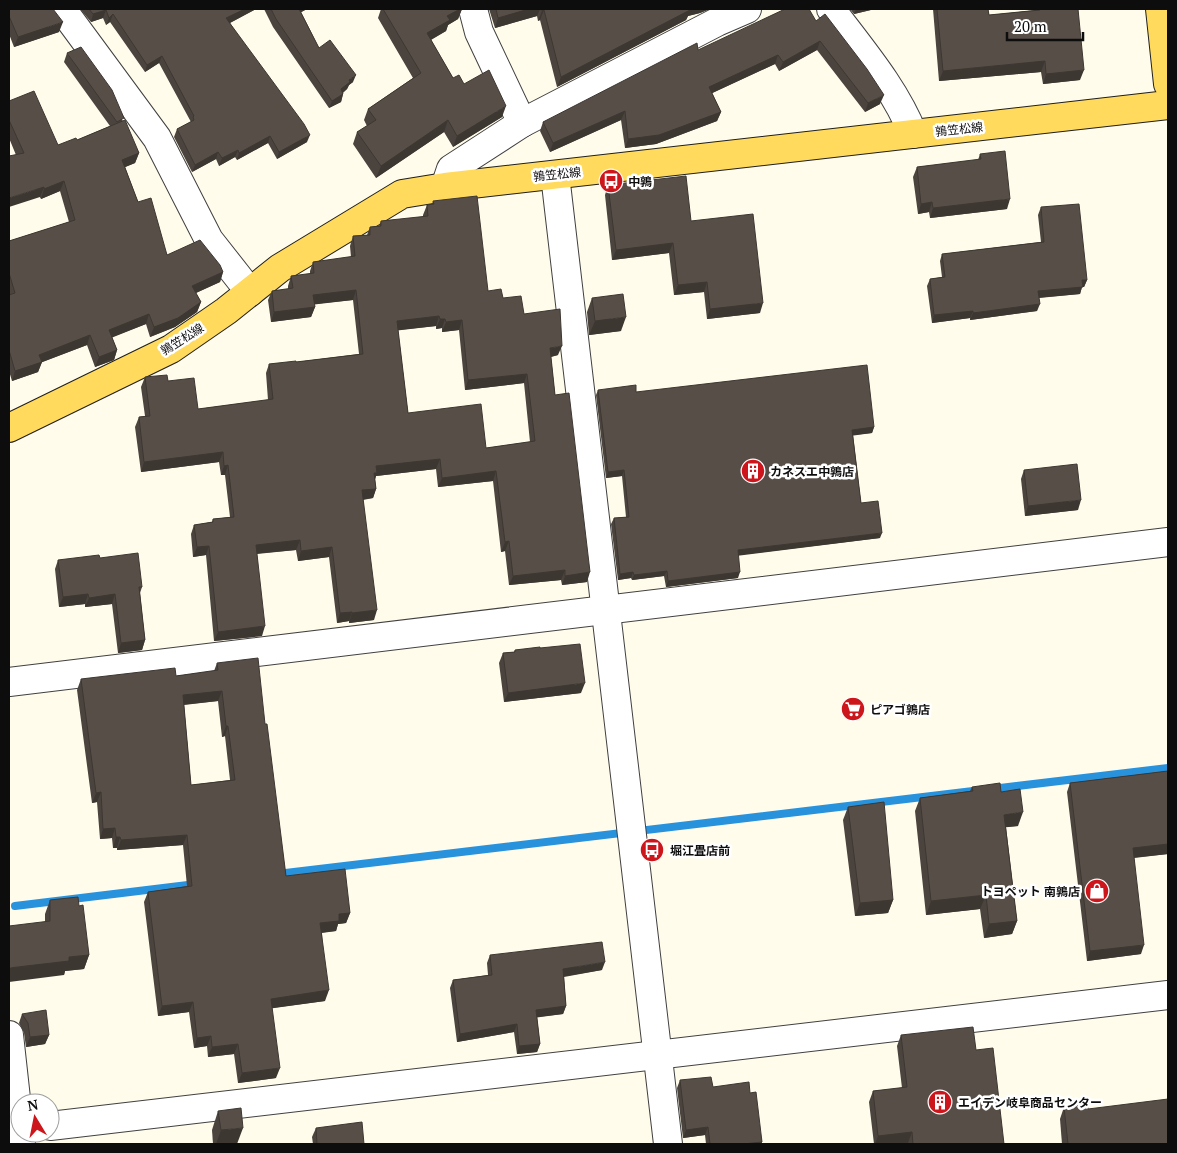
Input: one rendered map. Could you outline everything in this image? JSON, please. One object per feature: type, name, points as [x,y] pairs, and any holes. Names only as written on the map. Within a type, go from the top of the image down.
[{"type":"main road","points":[[1160,9],[1168,84]]},
{"type":"main road","name":"鶉笠松線","points":[[9,428],[170,349],[250,292],[280,268],[402,194],[555,174],[1168,105]]},
{"type":"street","points":[[62,9],[157,138],[209,240],[250,292]]},
{"type":"street","points":[[473,9],[479,32],[522,122]]},
{"type":"street","points":[[445,187],[451,169],[522,122],[717,22],[747,9]]},
{"type":"street","points":[[831,9],[887,86],[906,116],[913,134]]},
{"type":"street","points":[[555,174],[668,1144]]},
{"type":"street","points":[[9,682],[1168,542]]},
{"type":"street","points":[[60,1125],[1168,995]]},
{"type":"street","points":[[9,1035],[16,1093]]},
{"type":"building","points":[[9,9],[53,9],[63,22],[18,37],[9,16]]},
{"type":"building","points":[[89,9],[245,9],[226,18],[304,124],[310,135],[279,152],[270,136],[239,153],[238,150],[222,158],[218,152],[195,165],[177,129],[194,120],[194,116],[162,56],[147,65],[113,14],[109,18],[106,10],[93,14]]},
{"type":"building","points":[[271,9],[299,9],[319,48],[330,40],[356,75],[341,89],[343,94],[332,101]]},
{"type":"building","points":[[383,9],[460,9],[447,16],[450,20],[427,33],[453,78],[459,75],[464,84],[489,70],[506,106],[457,136],[448,120],[381,166],[357,132],[376,120],[368,109],[421,73]]},
{"type":"building","points":[[496,9],[529,9],[498,18]]},
{"type":"building","points":[[542,9],[690,10],[561,77],[544,10],[542,11]]},
{"type":"building","points":[[785,9],[809,9],[816,21],[825,14],[867,69],[884,95],[868,103],[820,41],[783,62],[778,55],[709,87],[721,112],[659,135],[628,139],[625,111],[553,143],[543,122],[697,43],[698,50]]},
{"type":"building","points":[[937,9],[988,9],[989,15],[1040,9],[1078,9],[1084,70],[1046,74],[1045,61],[943,71]]},
{"type":"building","points":[[81,47],[112,90],[124,118],[117,122],[67,53]]},
{"type":"building","points":[[34,91],[58,145],[76,138],[77,140],[125,120],[139,153],[122,160],[138,202],[151,198],[167,255],[200,240],[220,265],[223,272],[192,286],[201,302],[178,318],[154,327],[149,314],[109,330],[117,350],[99,357],[90,335],[39,355],[42,362],[15,371],[9,350],[9,295],[15,293],[9,273],[9,241],[75,220],[64,181],[44,189],[44,187],[9,198],[9,156],[24,153],[9,120],[9,101]]},
{"type":"building","points":[[1005,151],[1010,199],[933,208],[932,202],[921,204],[917,167],[981,159],[980,154]]},
{"type":"building","points":[[686,176],[691,221],[753,214],[763,303],[710,309],[707,282],[678,285],[673,243],[616,250],[608,185]]},
{"type":"building","points":[[477,196],[488,291],[501,289],[503,298],[521,296],[524,314],[560,309],[562,346],[550,348],[555,395],[569,393],[590,572],[565,576],[565,570],[513,576],[509,541],[505,542],[496,471],[442,478],[440,459],[376,466],[377,473],[374,473],[376,489],[362,490],[377,610],[340,613],[332,547],[301,551],[300,540],[256,545],[265,626],[218,632],[209,546],[197,547],[194,525],[213,522],[213,519],[234,517],[228,465],[224,466],[223,452],[144,462],[139,417],[150,416],[145,377],[167,375],[168,381],[194,378],[198,409],[273,399],[269,364],[363,354],[356,290],[313,295],[315,307],[274,312],[272,291],[293,288],[291,276],[314,273],[313,262],[355,256],[353,236],[370,235],[370,227],[381,226],[381,221],[428,216],[427,205],[434,204],[433,201]],"holes":[[[439,316],[440,319],[445,319],[446,322],[462,320],[468,380],[527,374],[535,441],[486,448],[481,404],[408,413],[397,321]]]},
{"type":"building","points":[[1079,204],[1087,280],[1082,280],[1083,287],[1038,291],[1040,304],[973,313],[973,311],[934,315],[930,279],[945,277],[942,254],[1044,242],[1041,207]]},
{"type":"building","points":[[623,294],[626,317],[595,321],[592,298]]},
{"type":"building","name":"カネスエ中鶉店","points":[[867,365],[874,427],[852,430],[861,503],[878,501],[882,533],[738,550],[740,572],[668,581],[667,571],[634,575],[633,572],[620,574],[614,518],[629,517],[624,470],[608,472],[598,390],[636,385],[636,392]]},
{"type":"building","points":[[1077,464],[1081,500],[1028,506],[1024,470]]},
{"type":"building","points":[[138,553],[142,587],[139,587],[145,640],[121,643],[115,594],[89,598],[88,594],[63,597],[58,560],[99,555],[100,558]]},
{"type":"building","points":[[580,644],[585,683],[508,693],[503,653],[540,647]]},
{"type":"building","points":[[258,658],[286,876],[345,869],[350,913],[339,914],[339,921],[320,923],[329,990],[271,999],[280,1068],[242,1073],[238,1044],[212,1047],[211,1036],[197,1038],[193,1002],[162,1006],[148,892],[192,886],[187,835],[121,840],[120,837],[116,837],[115,828],[103,829],[101,792],[96,793],[81,679],[175,668],[176,676],[218,670],[217,663]],"holes":[[[222,691],[226,726],[228,726],[235,780],[191,785],[183,695]]]},
{"type":"building","points":[[1168,771],[1168,844],[1133,848],[1144,945],[1090,951],[1070,783]]},
{"type":"building","points":[[1000,783],[1001,792],[1020,789],[1023,812],[1004,815],[1017,921],[989,924],[986,895],[931,901],[920,798],[973,791],[972,787]]},
{"type":"building","points":[[884,802],[893,900],[860,903],[848,807]]},
{"type":"building","points":[[78,897],[79,906],[83,905],[89,955],[69,957],[69,961],[9,968],[9,926],[50,921],[50,900]]},
{"type":"building","points":[[602,942],[605,962],[563,969],[566,1006],[536,1010],[540,1044],[519,1046],[517,1024],[460,1034],[453,980],[492,975],[490,955]]},
{"type":"building","points":[[46,1010],[49,1035],[30,1037],[28,1023],[22,1014]]},
{"type":"building","name":"エイデン岐阜商品センター","points":[[973,1027],[976,1050],[993,1048],[1004,1144],[913,1144],[912,1132],[878,1136],[873,1091],[907,1087],[901,1035]]},
{"type":"building","points":[[711,1077],[713,1087],[749,1082],[750,1093],[756,1092],[762,1142],[710,1144],[708,1127],[686,1130],[680,1080]]},
{"type":"building","points":[[1168,1099],[1168,1144],[1068,1144],[1064,1107],[1088,1104],[1088,1109]]},
{"type":"building","points":[[241,1108],[243,1128],[221,1130],[218,1111]]},
{"type":"building","points":[[362,1122],[364,1144],[317,1144],[316,1128]]},
{"type":"waterway","points":[[992,789],[1168,768]]},
{"type":"waterway","points":[[277,874],[973,791]]},
{"type":"waterway","points":[[15,906],[196,884]]},
{"type":"place","name":"中鶉","points":[[611,181]]},
{"type":"place","name":"カネスエ中鶉店","points":[[753,471]]},
{"type":"place","name":"ピアゴ鶉店","points":[[853,709]]},
{"type":"place","name":"堀江畳店前","points":[[652,850]]},
{"type":"place","name":"トヨペット 南鶉店","points":[[1097,891]]},
{"type":"place","name":"エイデン岐阜商品センター","points":[[940,1102]]}]
